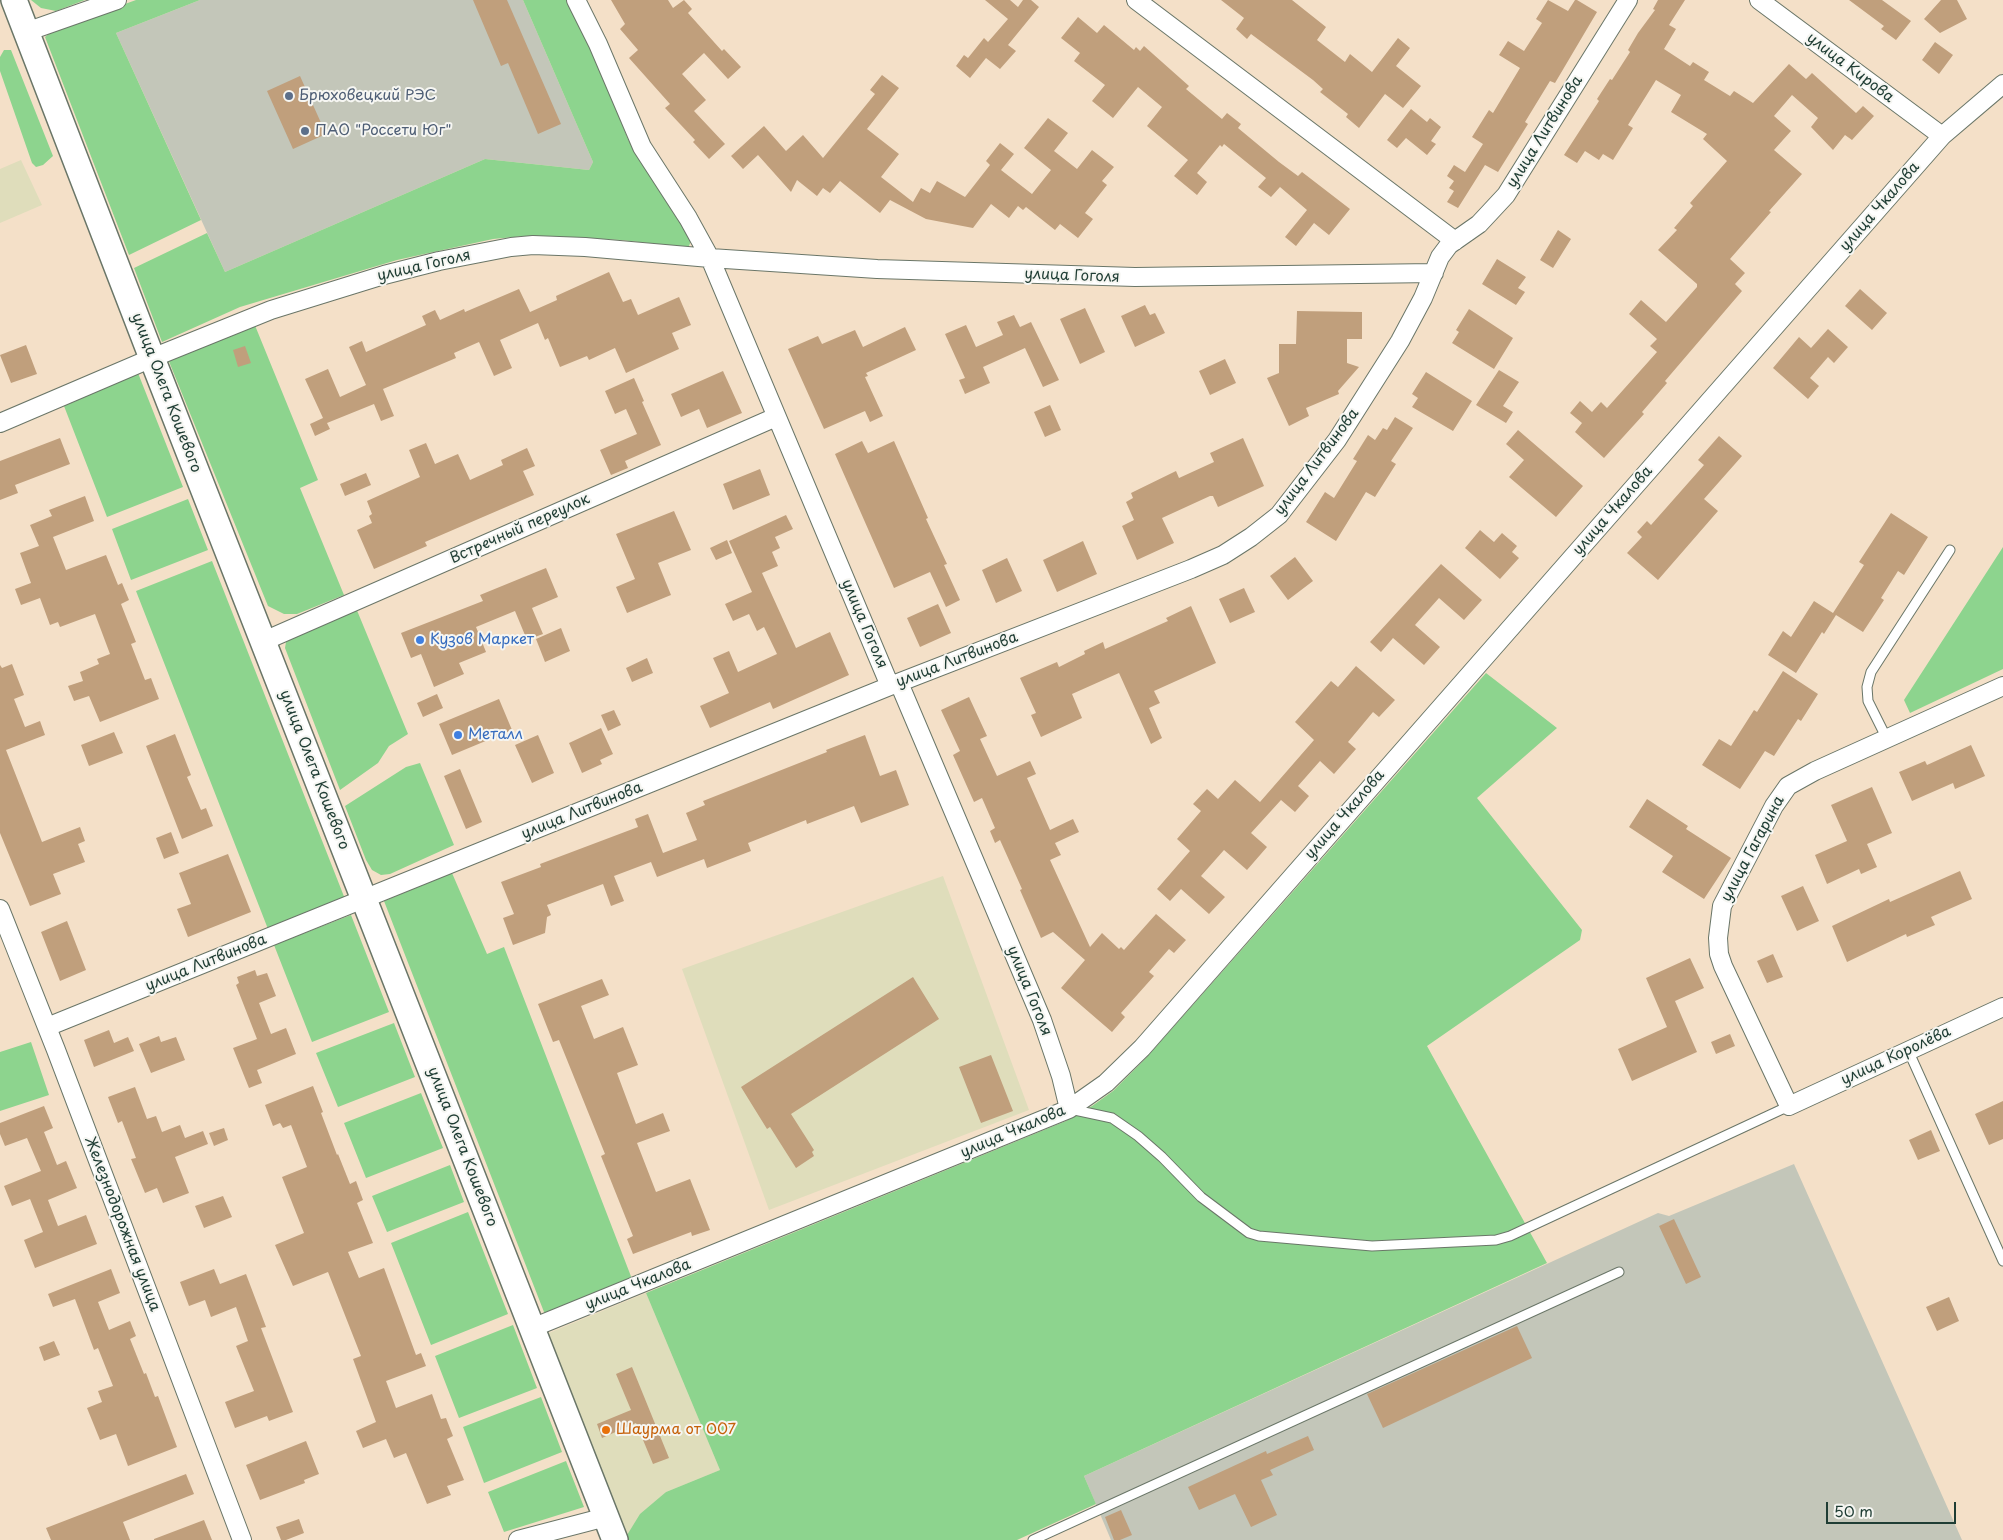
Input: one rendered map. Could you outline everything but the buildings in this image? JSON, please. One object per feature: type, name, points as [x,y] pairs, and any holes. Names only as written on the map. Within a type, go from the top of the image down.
[{"type":"main road","name":"улица Олега Кошевого","points":[[14,0],[152,358],[615,1540]]},
{"type":"street","points":[[26,32],[117,0]]},
{"type":"street","name":"улица Гоголя","points":[[576,0],[601,52],[642,147],[688,218],[710,258],[776,417],[1042,1020],[1070,1109]]},
{"type":"street","points":[[1136,0],[1455,241]]},
{"type":"street","name":"улица Литвинова","points":[[47,1027],[894,684],[1191,570],[1223,555],[1270,523],[1300,489],[1356,411],[1400,341],[1423,298],[1440,257],[1449,245],[1479,224],[1506,195],[1628,0]]},
{"type":"street","name":"улица Кирова","points":[[1759,0],[1942,136]]},
{"type":"street","name":"улица Чкалова","points":[[532,1328],[1070,1109],[1106,1083],[1142,1048],[1942,136],[2003,84]]},
{"type":"street","name":"улица Гоголя","points":[[152,358],[238,322],[318,295],[393,273],[492,251],[533,245],[559,245],[710,258],[877,269],[1135,277],[1434,273]]},
{"type":"street","points":[[0,423],[152,358]]},
{"type":"street","name":"Встречный переулок","points":[[264,641],[776,417]]},
{"type":"street","name":"улица Гагарина","points":[[1789,1106],[1719,954],[1718,938],[1722,906],[1751,848],[1774,806],[1788,786],[1815,771],[2003,686]]},
{"type":"street","name":"Железнодорожная улица","points":[[0,909],[47,1027],[242,1540]]},
{"type":"street","name":"улица Королёва","points":[[1789,1106],[2003,1007]]},
{"type":"street","points":[[518,1540],[606,1517]]},
{"type":"lane","points":[[1886,739],[1868,701],[1867,687],[1870,672],[1950,550]]},
{"type":"lane","points":[[1908,1050],[2003,1261]]},
{"type":"lane","points":[[1070,1109],[1112,1118],[1138,1136],[1162,1157],[1201,1197],[1249,1232],[1259,1236],[1372,1246],[1496,1240],[1510,1236],[1789,1106]]},
{"type":"lane","points":[[1033,1540],[1619,1272]]},
{"type":"shaded area","name":"Брюховецкий РЭС","points":[[200,0],[523,0],[593,162],[589,170],[485,159],[225,272],[116,33]]},
{"type":"shaded area","points":[[21,160],[42,205],[0,223],[0,169]]},
{"type":"shaded area","points":[[943,876],[1029,1110],[769,1210],[682,969]]},
{"type":"shaded area","points":[[1794,1164],[1962,1540],[1111,1540],[1084,1476],[1658,1213],[1669,1216]]},
{"type":"shaded area","points":[[646,1293],[720,1470],[666,1492],[624,1539],[544,1335]]},
{"type":"green space","points":[[31,0],[85,0],[56,11],[41,8]]},
{"type":"green space","points":[[136,0],[200,0],[116,33],[201,220],[129,255],[45,37],[53,30]]},
{"type":"green space","points":[[523,0],[568,0],[601,68],[627,137],[635,153],[692,238],[689,246],[621,240],[525,236],[493,239],[397,260],[240,307],[162,342],[134,268],[207,233],[225,272],[485,159],[589,170],[593,162]]},
{"type":"green space","points":[[4,50],[11,50],[53,156],[43,165],[36,167],[32,163],[0,71],[0,57]]},
{"type":"green space","points":[[254,323],[318,480],[300,488],[344,595],[297,614],[284,614],[268,606],[168,359]]},
{"type":"green space","points":[[138,373],[183,487],[107,517],[64,406]]},
{"type":"green space","points":[[188,499],[208,550],[131,580],[112,529]]},
{"type":"green space","points":[[2003,547],[2003,669],[1910,713],[1904,700]]},
{"type":"green space","points":[[212,561],[345,899],[268,929],[136,591]]},
{"type":"green space","points":[[356,608],[408,734],[389,746],[378,763],[340,790],[285,648],[286,642],[290,637]]},
{"type":"green space","points":[[1486,673],[1557,728],[1477,798],[1582,930],[1580,940],[1427,1046],[1547,1263],[1084,1476],[1096,1504],[1017,1540],[624,1540],[640,1514],[666,1492],[720,1470],[646,1293],[1066,1121],[1113,1091],[1146,1058]]},
{"type":"green space","points":[[420,763],[454,845],[390,874],[381,875],[372,870],[366,860],[345,806],[406,767]]},
{"type":"green space","points":[[452,873],[487,954],[504,947],[632,1279],[549,1314],[544,1312],[384,901]]},
{"type":"green space","points":[[351,915],[389,1012],[312,1042],[274,945]]},
{"type":"green space","points":[[394,1023],[415,1077],[338,1107],[316,1053]]},
{"type":"green space","points":[[31,1042],[49,1095],[0,1111],[0,1052]]},
{"type":"green space","points":[[421,1093],[443,1148],[366,1178],[344,1123]]},
{"type":"green space","points":[[450,1165],[464,1202],[387,1232],[372,1196]]},
{"type":"green space","points":[[468,1212],[508,1314],[431,1345],[391,1243]]},
{"type":"green space","points":[[513,1325],[537,1388],[459,1418],[435,1356]]},
{"type":"green space","points":[[541,1397],[562,1452],[484,1483],[463,1427]]},
{"type":"green space","points":[[566,1461],[584,1507],[504,1532],[488,1492]]},
{"type":"place","name":"Брюховецкий РЭС","points":[[289,96]]},
{"type":"place","name":"ПАО \"Россети Юг\"","points":[[305,131]]},
{"type":"place","name":"Кузов Маркет","points":[[420,640]]},
{"type":"place","name":"Металл","points":[[458,735]]},
{"type":"place","name":"Шаурма от 007","points":[[606,1430]]}]
